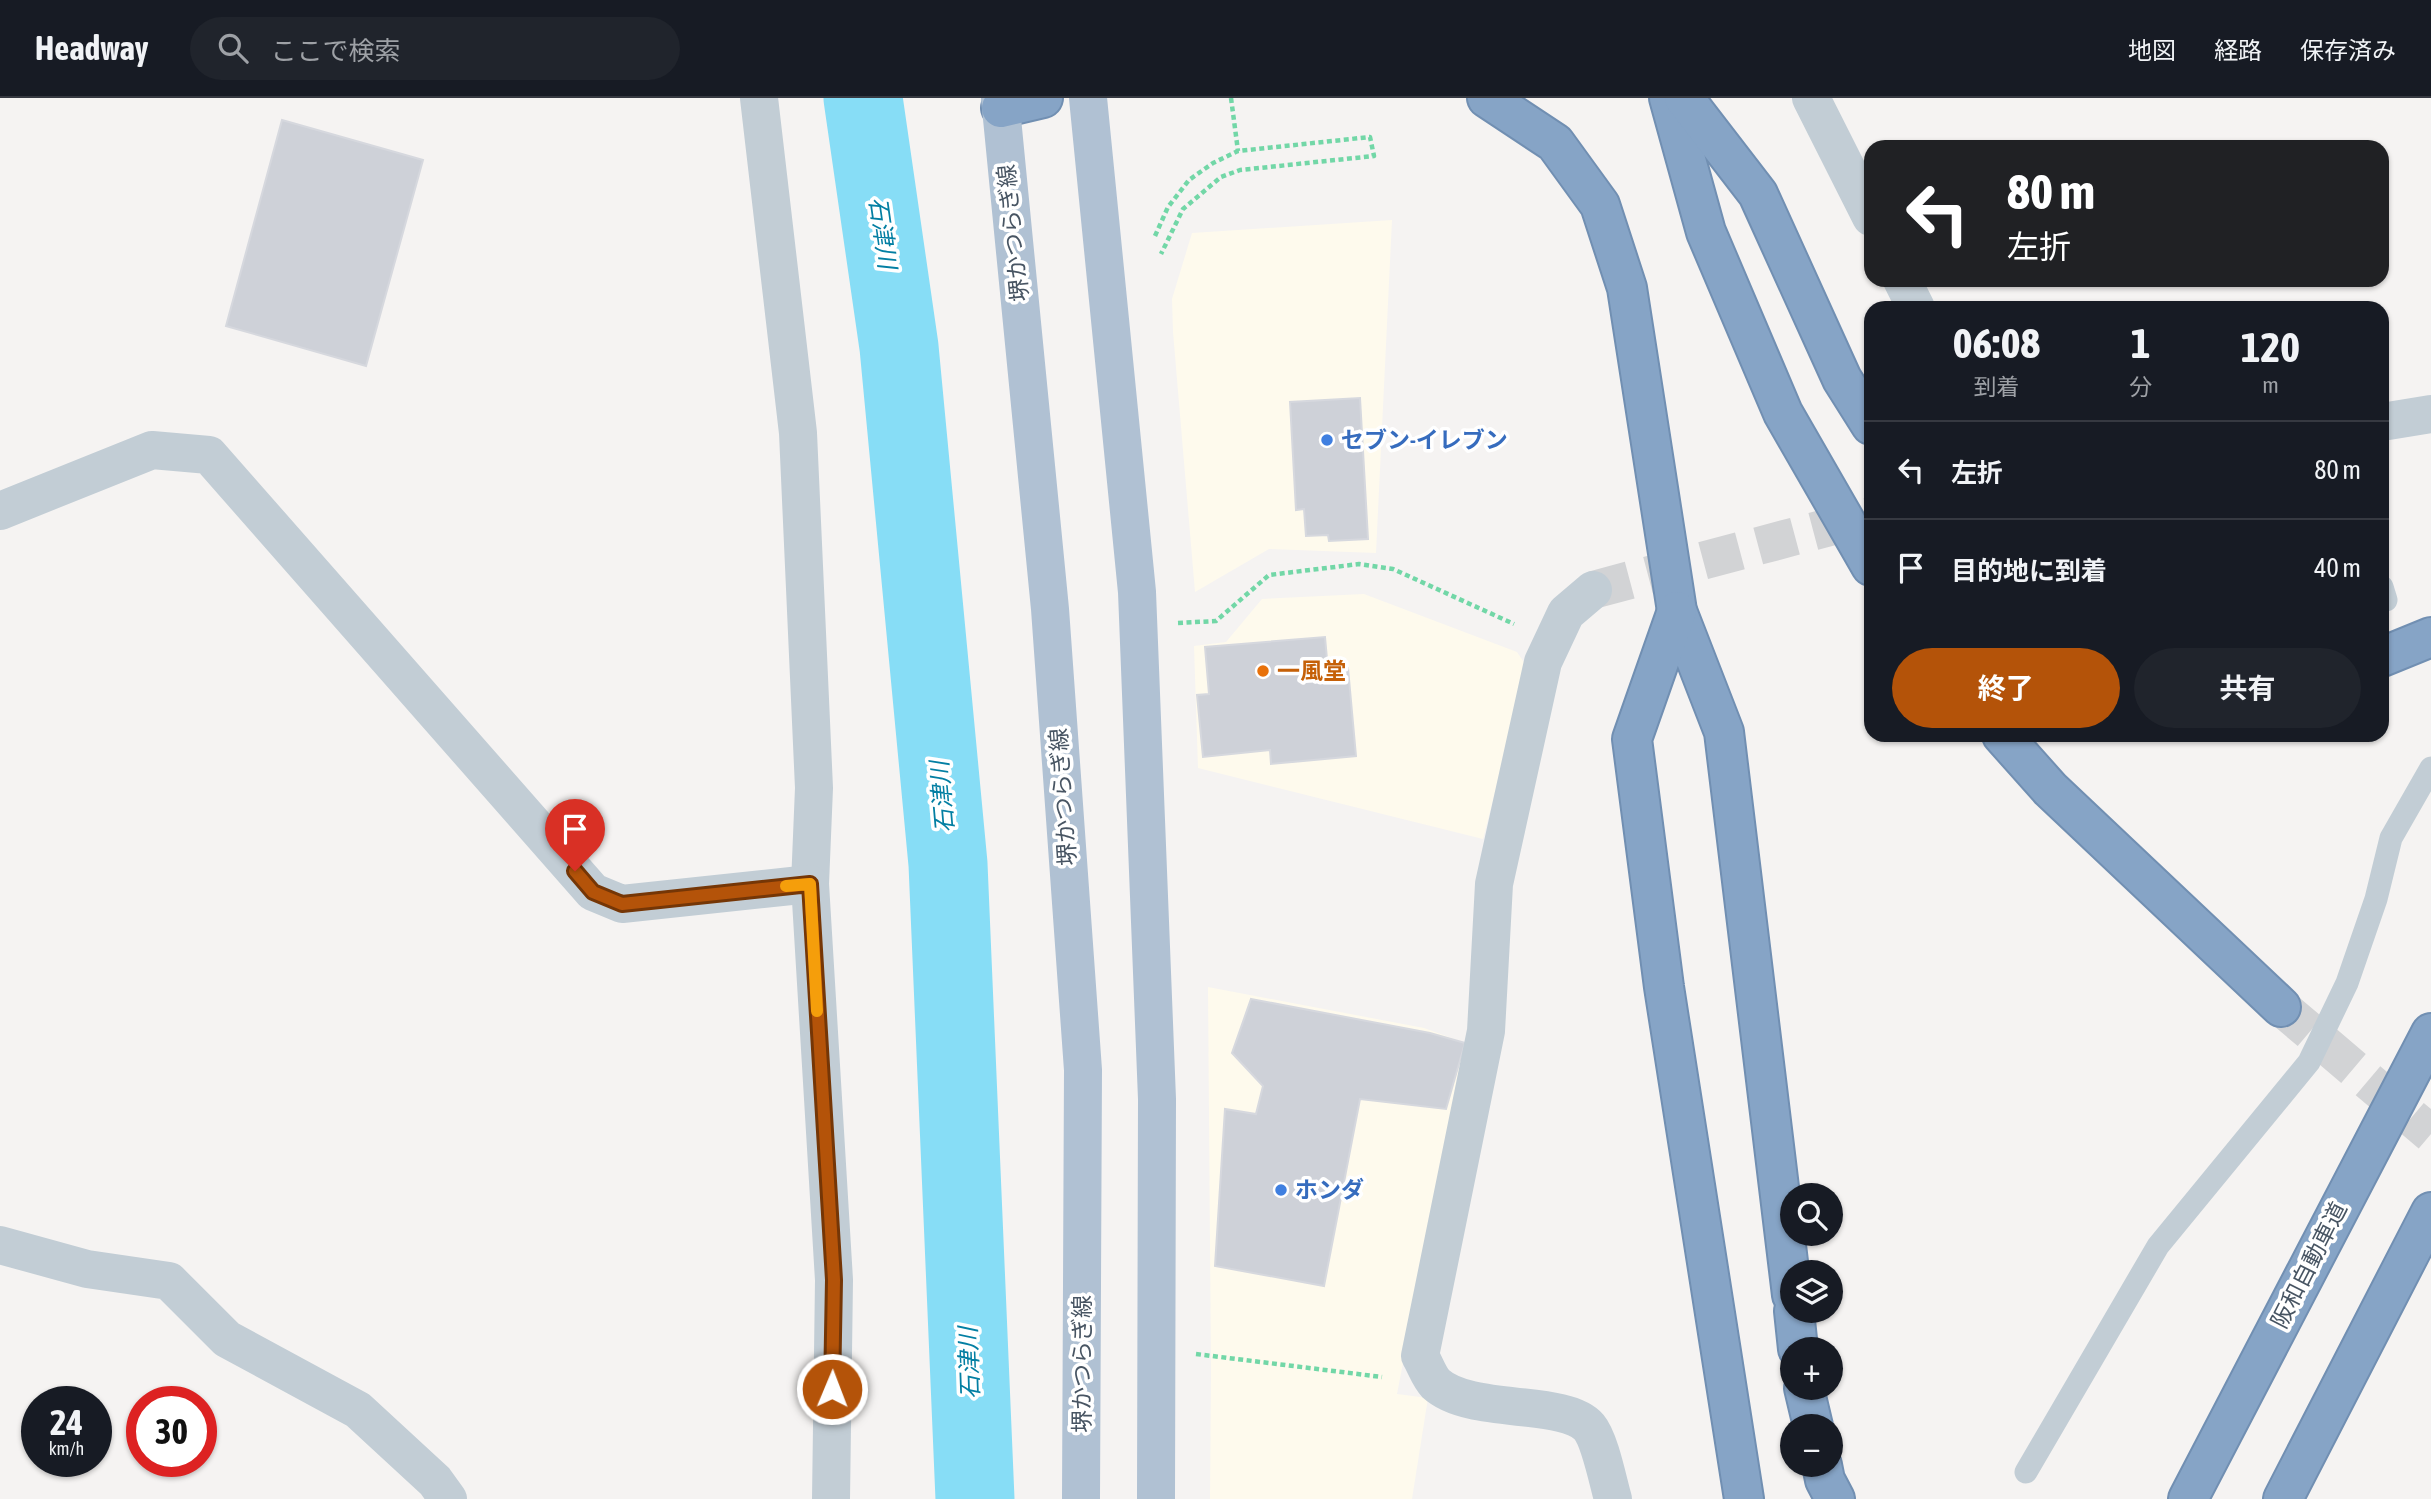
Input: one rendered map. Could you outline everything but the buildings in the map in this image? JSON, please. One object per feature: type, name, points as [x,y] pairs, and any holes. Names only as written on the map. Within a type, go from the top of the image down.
[{"type":"highway","points":[[1000,103],[1043,98]]},
{"type":"highway","points":[[1488,98],[1555,143],[1600,205],[1626,288],[1677,611],[1724,732],[1788,1260]]},
{"type":"highway","points":[[1669,98],[1706,232],[1783,414],[1864,554]]},
{"type":"highway","points":[[1684,98],[1758,194],[1842,379],[1864,414]]},
{"type":"highway","points":[[1677,611],[1632,739],[1664,987],[1744,1499]]},
{"type":"highway","points":[[2389,654],[2431,637]]},
{"type":"highway","points":[[2008,742],[2049,789],[2281,1007]]},
{"type":"highway","name":"阪和自動車道","points":[[2188,1499],[2431,1033]]},
{"type":"highway","points":[[2283,1499],[2431,1212]]},
{"type":"highway","points":[[1824,1477],[1835,1499]]},
{"type":"main road","points":[[1088,98],[1137,592],[1157,1099],[1156,1499]]},
{"type":"main road","name":"堺かつらぎ線","points":[[1000,103],[1050,609],[1083,1070],[1081,1499]]},
{"type":"street","points":[[759,98],[798,433],[814,788],[810,884],[834,1280],[831,1499]]},
{"type":"street","points":[[1811,98],[1864,203]]},
{"type":"street","points":[[2389,421],[2431,414]]},
{"type":"street","points":[[0,511],[152,450],[209,455],[593,892],[622,904],[810,884]]},
{"type":"street","points":[[1593,590],[1566,612],[1543,662],[1494,884],[1486,1031],[1420,1356],[1435,1383],[1461,1398],[1572,1416],[1590,1427],[1613,1499]]},
{"type":"street","points":[[0,1245],[87,1269],[169,1281],[227,1339],[358,1410],[435,1481],[448,1499]]},
{"type":"lane","points":[[2026,1472],[2158,1246],[2309,1062],[2347,983],[2376,899],[2391,838],[2431,768]]},
{"type":"path","points":[[1231,98],[1238,151]]},
{"type":"path","points":[[1155,236],[1168,207],[1189,180],[1213,163],[1238,151],[1370,137],[1374,156],[1240,170],[1221,177],[1183,209],[1161,254]]},
{"type":"path","points":[[1176,623],[1216,621],[1269,575],[1359,564],[1393,569],[1553,641]]},
{"type":"path","points":[[1158,1351],[1435,1383]]},
{"type":"shaded area","points":[[1392,220],[1376,553],[1269,549],[1195,592],[1172,299],[1192,233]]},
{"type":"shaded area","points":[[1364,594],[1517,652],[1527,667],[1483,839],[1198,768],[1194,646],[1226,642],[1262,599]]},
{"type":"shaded area","points":[[1208,987],[1424,1028],[1465,1043],[1397,1394],[1428,1398],[1412,1499],[1210,1499]]},
{"type":"waterway","name":"石津川","points":[[863,98],[899,347],[948,864],[975,1499]]},
{"type":"tunnel","points":[[1593,590],[1864,518]]},
{"type":"tunnel","points":[[2281,1007],[2431,1134]]},
{"type":"slow traffic","points":[[786,886],[810,884],[817,1011]]},
{"type":"place","name":"セブン-イレブン","points":[[1327,440]]},
{"type":"place","name":"一風堂","points":[[1263,671]]},
{"type":"place","name":"ホンダ","points":[[1281,1190]]},
{"type":"route","points":[[575,871],[593,892],[622,904],[810,884],[834,1280],[832,1389]]}]
